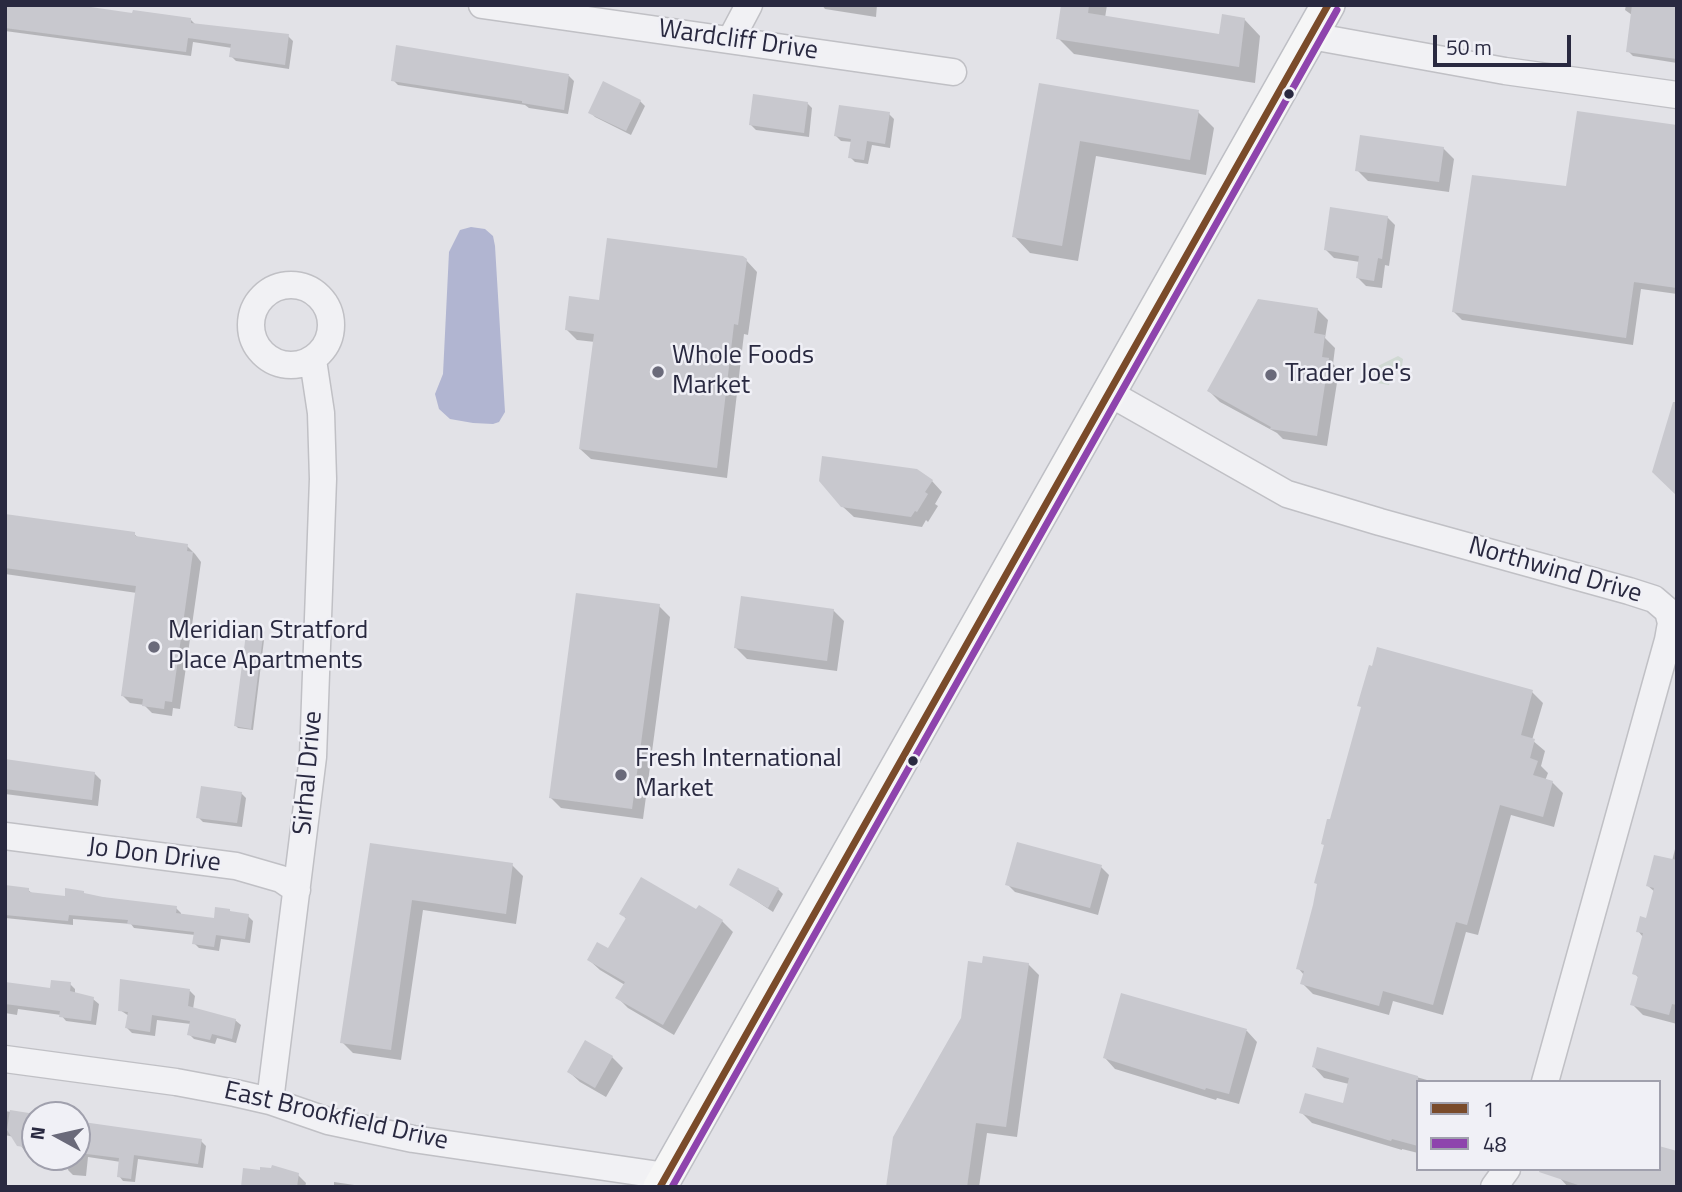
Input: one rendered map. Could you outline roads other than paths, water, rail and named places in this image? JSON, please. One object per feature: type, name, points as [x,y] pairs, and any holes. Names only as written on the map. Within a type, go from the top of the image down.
[{"type":"main road","points":[[663,1181],[1328,5]]},
{"type":"street","name":"Wardcliff Drive","points":[[482,5],[620,15],[731,39],[953,72]]},
{"type":"street","points":[[731,39],[749,5]]},
{"type":"street","points":[[1311,36],[1504,71],[1677,95]]},
{"type":"street","name":"Sirhal Drive","points":[[270,1101],[313,757],[323,479],[321,413],[313,360]]},
{"type":"street","name":"Northwind Drive","points":[[1109,393],[1287,494],[1629,591],[1654,599],[1668,611],[1671,623],[1668,640],[1546,1080]]},
{"type":"street","name":"Jo Don Drive","points":[[5,836],[236,866],[281,879],[297,890]]},
{"type":"street","name":"East Brookfield Drive","points":[[5,1059],[176,1082],[270,1101],[328,1121],[402,1137],[663,1181]]},
{"type":"street","points":[[1494,1187],[1506,1171]]},
{"type":"water","points":[[471,227],[485,229],[493,236],[495,246],[505,412],[499,422],[493,424],[450,419],[439,409],[435,394],[443,374],[449,252],[460,230]]},
{"type":"place","name":"Whole Foods Market","points":[[658,372]]},
{"type":"place","name":"Trader Joe's","points":[[1271,375]]},
{"type":"place","name":"Meridian Stratford Place Apartments","points":[[154,647]]},
{"type":"place","name":"Fresh International Market","points":[[621,775]]}]
